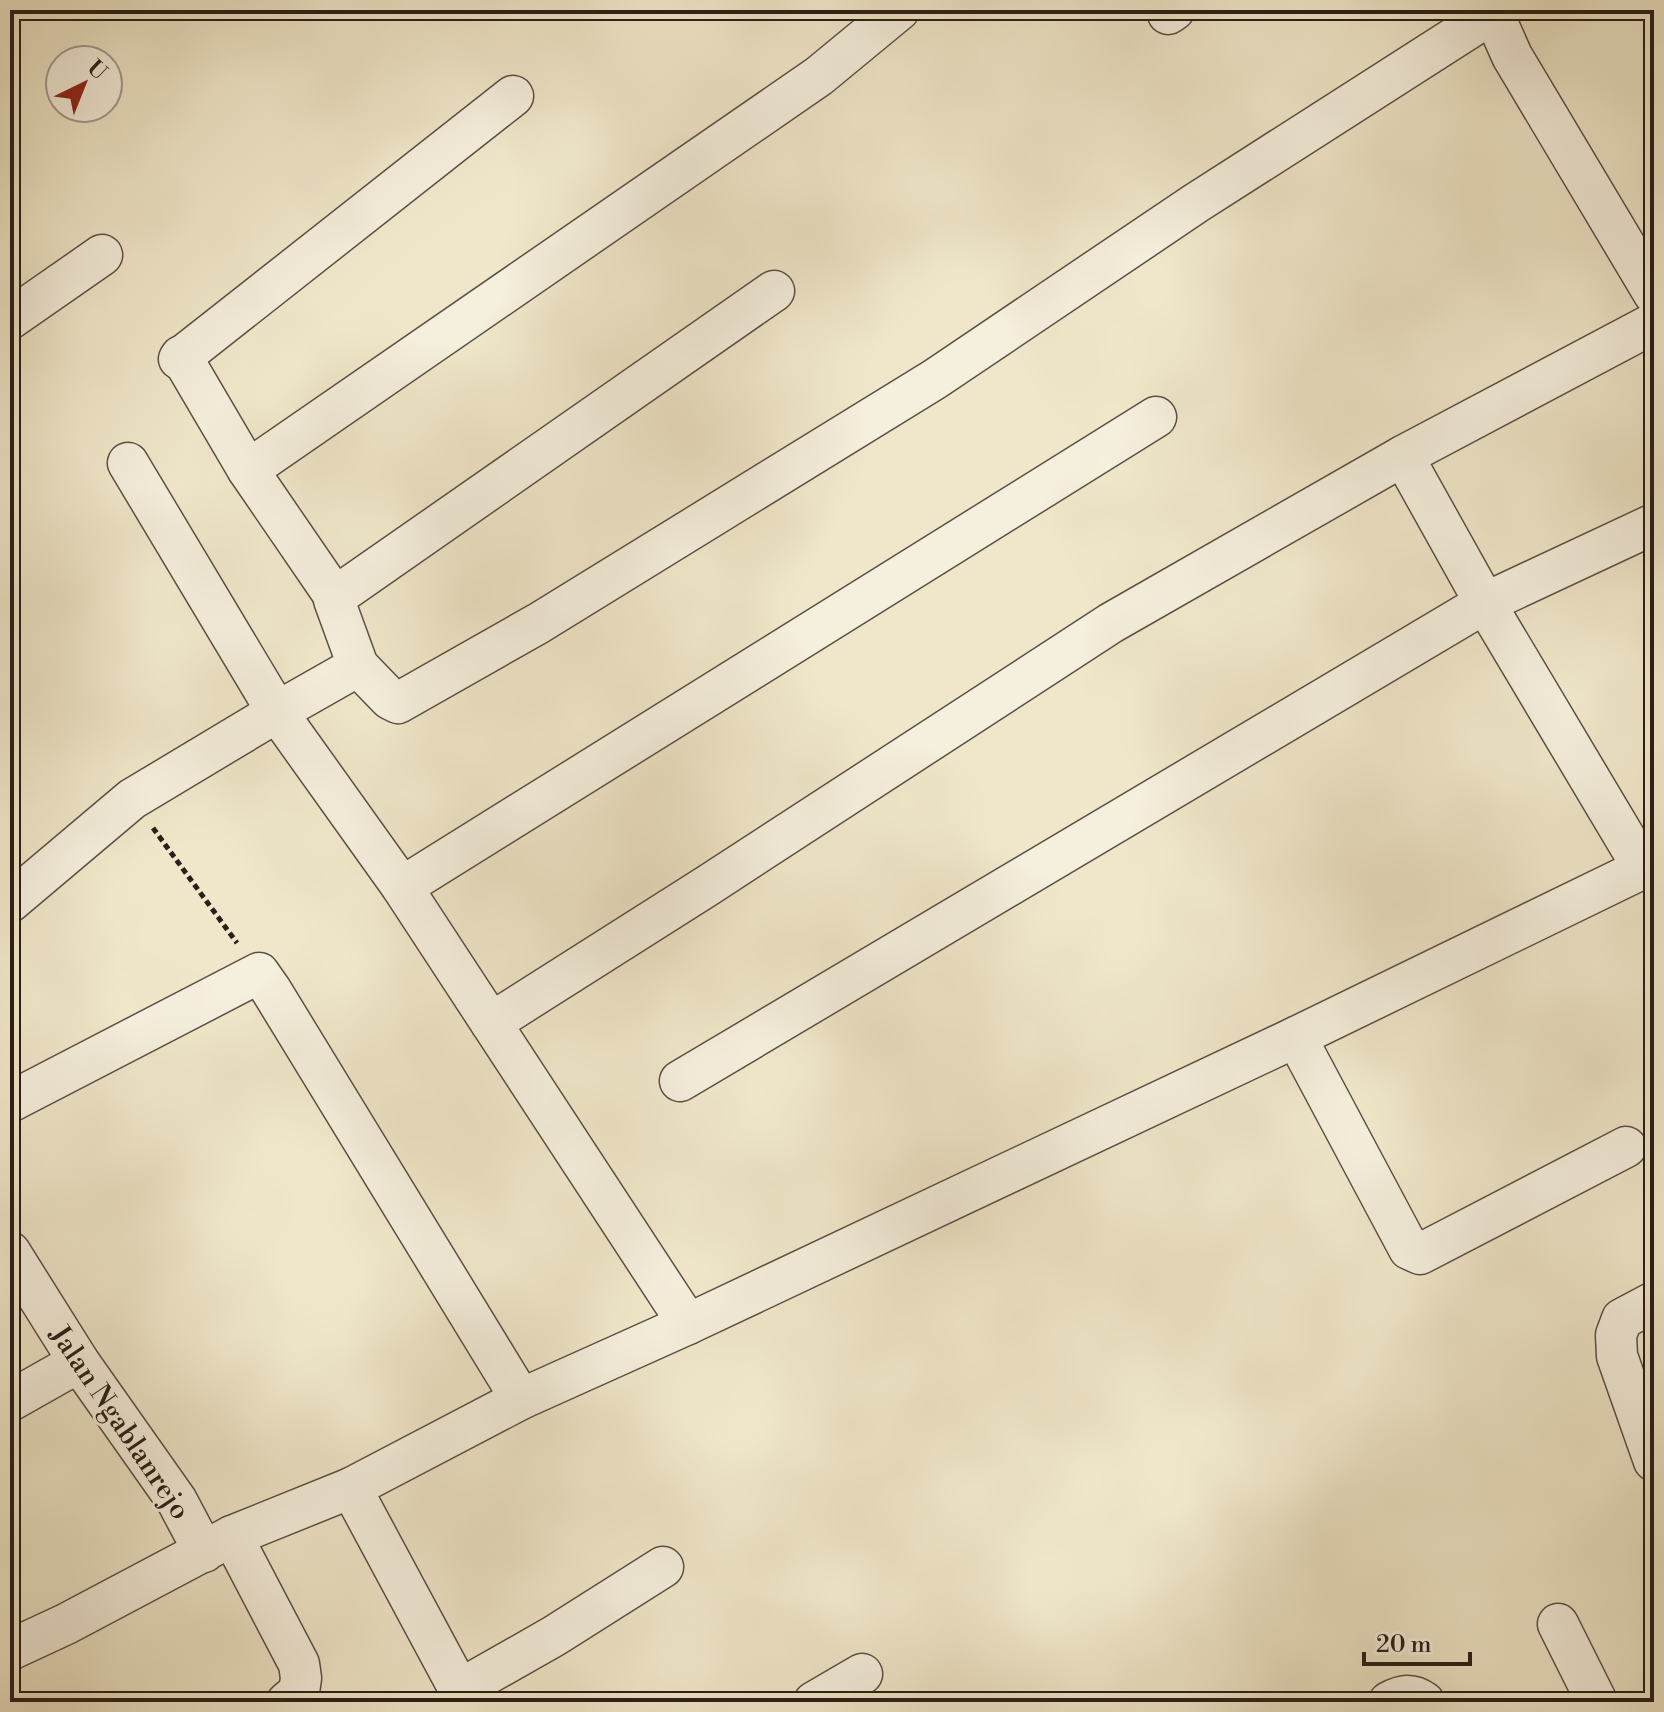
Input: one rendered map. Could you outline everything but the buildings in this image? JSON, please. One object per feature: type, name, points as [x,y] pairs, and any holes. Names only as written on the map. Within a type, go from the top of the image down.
[{"type":"street","points":[[248,470],[819,76],[899,10]]},
{"type":"street","points":[[513,96],[180,358],[248,470],[335,597],[358,666],[390,699],[398,703],[539,623],[935,379],[1196,203],[1494,11],[1512,56],[1654,294]]},
{"type":"street","points":[[10,319],[102,255]]},
{"type":"street","points":[[335,597],[774,291]]},
{"type":"street","points":[[491,1023],[1111,623],[1403,456],[1654,323]]},
{"type":"street","points":[[402,887],[1156,417]]},
{"type":"street","points":[[10,1650],[218,1544],[351,1488],[521,1399],[688,1324],[1296,1037],[1649,865],[1485,603],[1403,456]]},
{"type":"street","points":[[128,463],[277,712],[402,887],[688,1324]]},
{"type":"street","points":[[680,1081],[1485,603],[1654,524]]},
{"type":"street","points":[[10,902],[132,799],[358,666]]},
{"type":"street","points":[[10,1102],[259,973],[521,1399]]},
{"type":"street","points":[[1296,1037],[1409,1249],[1414,1252],[1420,1254],[1626,1147]]},
{"type":"street","name":"Jalan Ngablanrejo","points":[[10,1252],[79,1362],[177,1501],[218,1544],[299,1664],[299,1692],[287,1702]]},
{"type":"street","points":[[1654,1302],[1622,1319],[1616,1335],[1617,1356],[1654,1461]]},
{"type":"street","points":[[10,1401],[79,1362]]},
{"type":"street","points":[[351,1488],[462,1696],[663,1567]]},
{"type":"street","points":[[1558,1624],[1597,1702]]},
{"type":"street","points":[[814,1702],[862,1674]]},
{"type":"street","points":[[1389,1702],[1401,1695],[1417,1697],[1424,1702]]},
{"type":"path","points":[[132,799],[259,973]]}]
